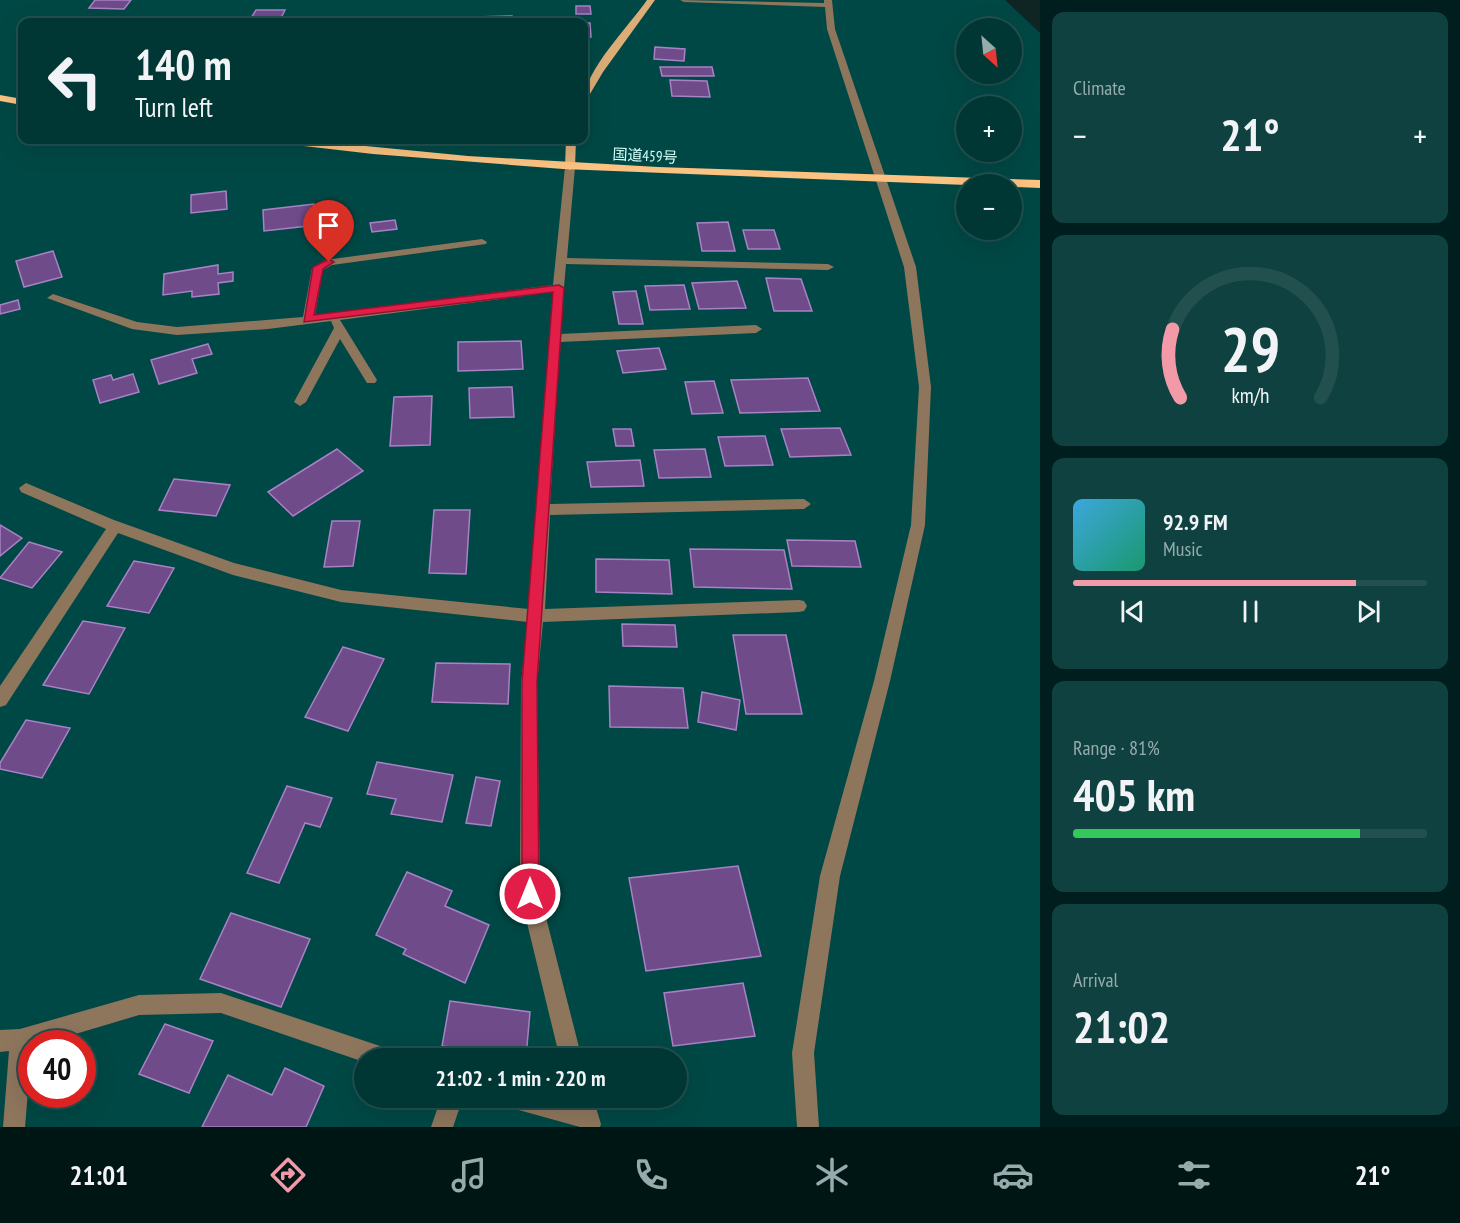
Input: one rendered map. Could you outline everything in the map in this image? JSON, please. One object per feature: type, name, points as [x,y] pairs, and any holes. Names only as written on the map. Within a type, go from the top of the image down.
[{"type":"highway","points":[[0,98],[18,101]]},
{"type":"highway","name":"国道459号","points":[[315,144],[461,160],[570,167],[1040,184]]},
{"type":"main road","points":[[588,88],[596,72],[638,21],[651,0]]},
{"type":"main road","points":[[570,167],[571,144]]},
{"type":"street","points":[[684,0],[827,3],[831,29],[910,267],[925,387],[918,525],[882,681],[830,876],[802,1053],[808,1127]]},
{"type":"street","points":[[568,1048],[530,894],[530,682],[554,338],[570,167]]},
{"type":"street","points":[[308,320],[318,267],[329,262],[482,242]]},
{"type":"street","points":[[560,261],[828,267]]},
{"type":"street","points":[[53,298],[136,326],[177,331],[308,320],[336,322],[559,288]]},
{"type":"street","points":[[336,322],[371,380]]},
{"type":"street","points":[[300,402],[336,322]]},
{"type":"street","points":[[554,338],[756,329]]},
{"type":"street","points":[[26,488],[115,526],[233,569],[341,596],[536,616],[799,606]]},
{"type":"street","points":[[543,510],[804,504]]},
{"type":"street","points":[[0,700],[115,526]]},
{"type":"street","points":[[14,1127],[10,1041],[139,1005],[221,1003],[354,1048]]},
{"type":"street","points":[[442,1127],[449,1108]]},
{"type":"street","points":[[560,1108],[587,1114]]},
{"type":"water","points":[[1005,0],[1040,0],[1040,33]]},
{"type":"building","points":[[95,0],[131,0],[124,9],[89,8]]},
{"type":"building","points":[[576,6],[590,6],[591,14],[576,14]]},
{"type":"building","points":[[256,10],[285,10],[281,18],[251,18]]},
{"type":"building","points":[[512,16],[512,18],[475,18]]},
{"type":"building","points":[[588,23],[590,23],[591,37],[588,37]]},
{"type":"building","points":[[655,47],[685,49],[684,61],[654,59]]},
{"type":"building","points":[[660,67],[712,67],[714,76],[662,76]]},
{"type":"building","points":[[670,80],[707,81],[710,97],[672,96]]},
{"type":"building","points":[[226,191],[227,209],[191,213],[191,195]]},
{"type":"building","points":[[314,204],[317,225],[264,231],[263,210]]},
{"type":"building","points":[[395,220],[397,229],[372,232],[370,223]]},
{"type":"building","points":[[728,222],[735,251],[702,251],[697,223]]},
{"type":"building","points":[[743,230],[774,230],[780,249],[748,249]]},
{"type":"building","points":[[53,251],[62,277],[24,287],[16,261]]},
{"type":"building","points":[[218,265],[218,274],[233,272],[233,281],[218,283],[219,294],[192,297],[192,291],[163,295],[164,274]]},
{"type":"building","points":[[766,278],[801,279],[812,311],[774,311]]},
{"type":"building","points":[[737,281],[746,308],[699,309],[692,283]]},
{"type":"building","points":[[684,285],[690,309],[650,310],[645,286]]},
{"type":"building","points":[[636,291],[643,324],[619,324],[613,292]]},
{"type":"building","points":[[18,300],[20,309],[0,314],[0,305]]},
{"type":"building","points":[[521,341],[523,369],[458,371],[458,342]]},
{"type":"building","points":[[208,344],[212,354],[192,359],[197,373],[159,384],[151,360]]},
{"type":"building","points":[[659,348],[666,369],[623,373],[617,351]]},
{"type":"building","points":[[133,374],[139,392],[100,403],[93,380],[111,375],[113,380]]},
{"type":"building","points":[[808,378],[820,411],[740,413],[731,380]]},
{"type":"building","points":[[714,381],[723,413],[692,414],[685,382]]},
{"type":"building","points":[[512,387],[514,417],[470,418],[469,388]]},
{"type":"building","points":[[432,396],[430,445],[390,446],[394,397]]},
{"type":"building","points":[[840,428],[851,455],[790,457],[781,429]]},
{"type":"building","points":[[613,429],[631,429],[634,446],[616,446]]},
{"type":"building","points":[[765,436],[773,465],[725,466],[718,437]]},
{"type":"building","points":[[337,449],[363,471],[293,516],[268,492]]},
{"type":"building","points":[[705,449],[711,477],[659,478],[654,450]]},
{"type":"building","points":[[640,460],[644,486],[591,487],[587,462]]},
{"type":"building","points":[[174,479],[230,485],[216,516],[159,510]]},
{"type":"building","points":[[434,510],[470,510],[466,574],[429,573]]},
{"type":"building","points":[[332,521],[360,521],[353,566],[324,567]]},
{"type":"building","points":[[0,525],[22,538],[0,556]]},
{"type":"building","points":[[787,540],[855,541],[861,567],[792,566]]},
{"type":"building","points":[[29,542],[62,552],[32,588],[0,578]]},
{"type":"building","points":[[690,549],[784,550],[792,589],[694,587]]},
{"type":"building","points":[[596,559],[669,560],[672,594],[596,592]]},
{"type":"building","points":[[134,561],[174,568],[149,613],[107,606]]},
{"type":"building","points":[[83,621],[125,628],[89,694],[43,685]]},
{"type":"building","points":[[622,624],[675,625],[677,647],[623,646]]},
{"type":"building","points":[[733,635],[786,635],[802,714],[746,714]]},
{"type":"building","points":[[343,647],[384,659],[348,731],[305,717]]},
{"type":"building","points":[[436,663],[510,664],[508,704],[432,702]]},
{"type":"building","points":[[609,686],[683,688],[688,728],[610,727]]},
{"type":"building","points":[[702,692],[740,700],[736,730],[698,722]]},
{"type":"building","points":[[26,720],[70,728],[42,778],[0,769],[0,763]]},
{"type":"building","points":[[377,762],[453,775],[442,822],[391,814],[396,799],[367,794]]},
{"type":"building","points":[[476,777],[500,781],[491,826],[466,823]]},
{"type":"building","points":[[287,786],[332,798],[320,827],[305,823],[279,883],[247,873]]},
{"type":"building","points":[[738,866],[761,956],[646,971],[629,878]]},
{"type":"building","points":[[407,872],[452,891],[445,906],[489,925],[465,983],[403,954],[406,949],[376,935]]},
{"type":"building","points":[[231,913],[310,939],[281,1007],[200,979]]},
{"type":"building","points":[[743,983],[755,1036],[673,1046],[664,993]]},
{"type":"building","points":[[450,1001],[530,1012],[527,1048],[442,1046]]},
{"type":"building","points":[[165,1024],[213,1041],[189,1093],[139,1074]]},
{"type":"building","points":[[285,1068],[324,1086],[306,1127],[202,1127],[228,1075],[272,1095]]},
{"type":"route","points":[[329,262],[318,267],[308,320],[559,288],[530,682],[530,894]]}]
